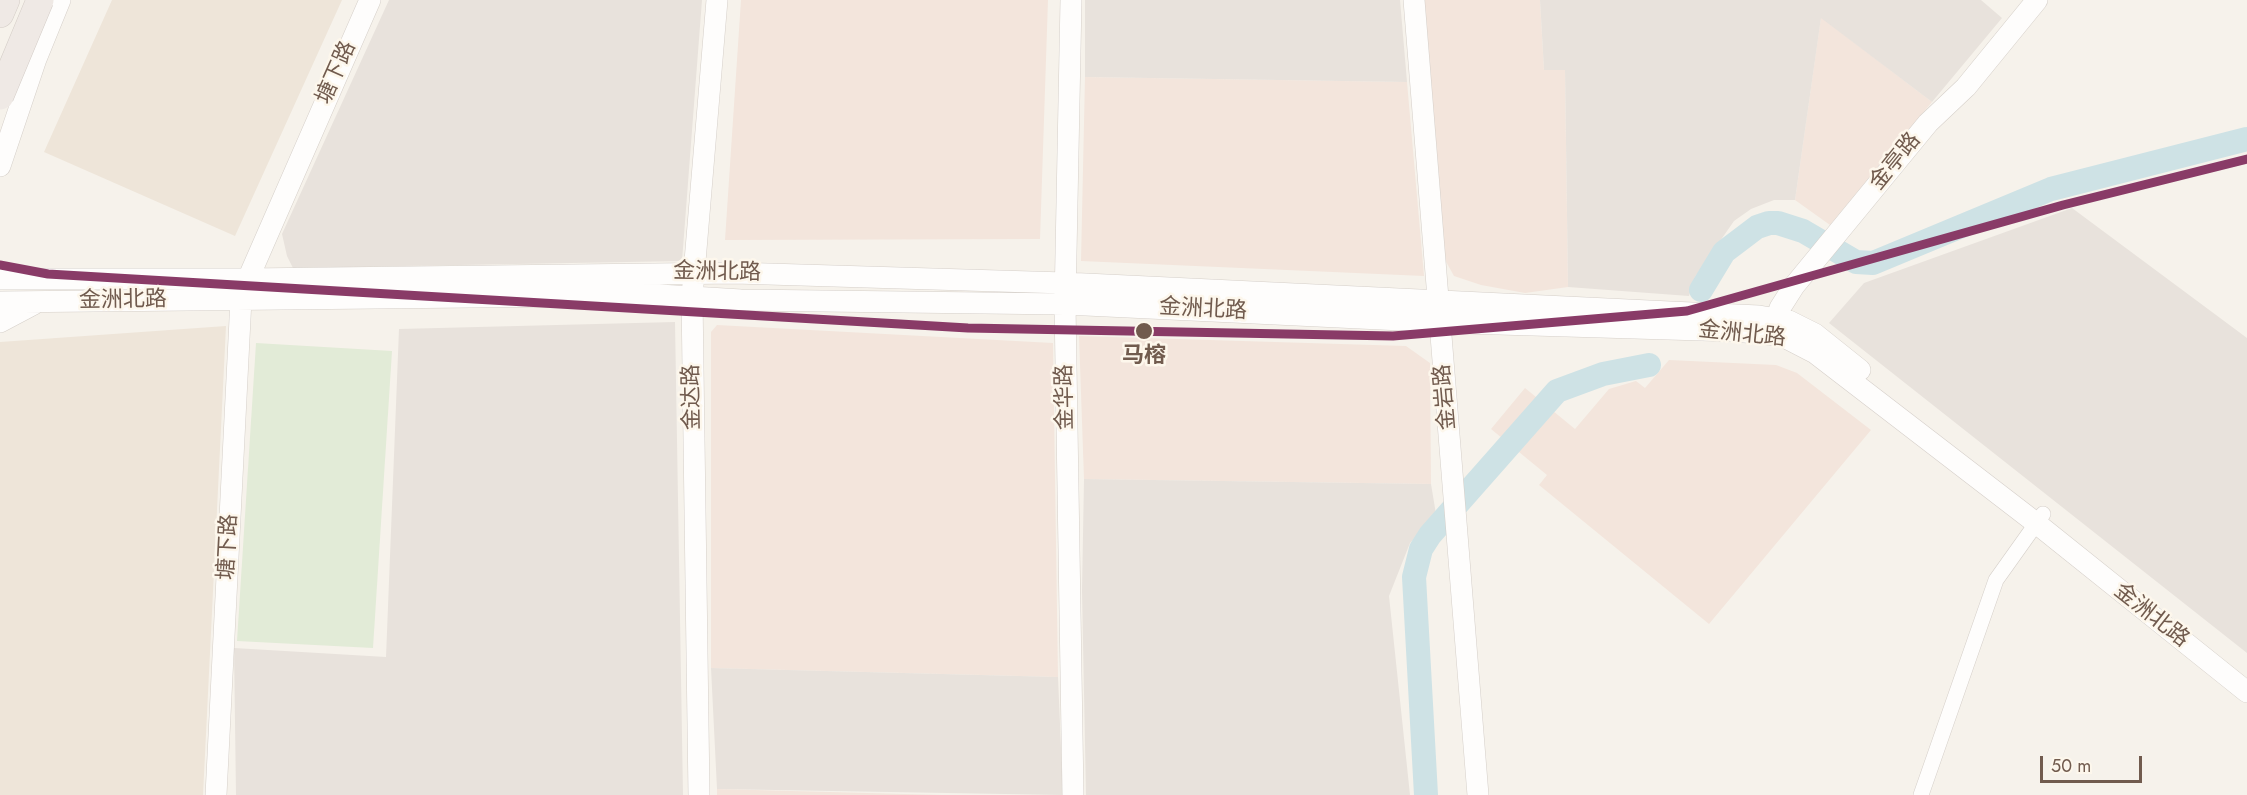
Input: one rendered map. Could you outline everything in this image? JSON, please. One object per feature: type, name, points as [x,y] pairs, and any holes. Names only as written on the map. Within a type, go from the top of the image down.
[{"type":"highway","points":[[0,14],[6,0]]},
{"type":"highway","points":[[0,96],[40,0]]},
{"type":"main road","points":[[0,166],[36,59],[60,0]]},
{"type":"main road","name":"塘下路","points":[[248,279],[370,0]]},
{"type":"main road","name":"金达路","points":[[699,795],[692,297],[717,0]]},
{"type":"main road","name":"金华路","points":[[1071,0],[1065,293],[1073,795]]},
{"type":"main road","name":"金岩路","points":[[1414,0],[1478,795]]},
{"type":"main road","name":"金亭路","points":[[1773,326],[1794,286],[1928,123],[1966,87],[2037,0]]},
{"type":"main road","points":[[0,46],[36,59]]},
{"type":"main road","name":"金洲北路","points":[[0,279],[248,279],[694,273],[1440,312],[1773,326],[1815,353],[2247,674]]},
{"type":"main road","name":"金洲北路","points":[[0,302],[1065,293]]},
{"type":"main road","name":"塘下路","points":[[216,795],[241,299]]},
{"type":"main road","points":[[0,322],[39,302]]},
{"type":"main road","name":"金洲北路","points":[[2039,519],[2247,692]]},
{"type":"street","points":[[1921,795],[1996,580],[2039,519]]},
{"type":"shaded area","points":[[112,0],[342,0],[235,236],[44,152]]},
{"type":"shaded area","points":[[389,0],[702,0],[682,261],[293,268],[287,256],[282,234]]},
{"type":"shaded area","points":[[741,0],[1048,0],[1040,239],[725,240]]},
{"type":"shaded area","points":[[1085,0],[1400,0],[1407,82],[1085,77]]},
{"type":"shaded area","points":[[1423,0],[1540,0],[1544,70],[1565,70],[1568,287],[1525,293],[1481,285],[1454,276],[1444,258]]},
{"type":"shaded area","points":[[1540,0],[1981,0],[2002,18],[1932,102],[1821,18],[1795,200],[1774,200],[1751,209],[1734,221],[1695,277],[1689,296],[1568,287],[1565,70],[1544,70]]},
{"type":"shaded area","points":[[1821,17],[1932,102],[1830,225],[1795,200]]},
{"type":"shaded area","points":[[1085,77],[1407,82],[1424,276],[1081,261]]},
{"type":"shaded area","points":[[2072,208],[2247,338],[2247,653],[1829,323],[1864,283]]},
{"type":"shaded area","points":[[675,322],[683,795],[236,795],[234,648],[386,657],[399,329]]},
{"type":"shaded area","points":[[717,325],[1053,343],[1058,677],[711,668],[711,332]]},
{"type":"shaded area","points":[[226,326],[203,795],[0,795],[0,342]]},
{"type":"shaded area","points":[[1079,336],[1406,346],[1430,363],[1431,484],[1084,479]]},
{"type":"shaded area","points":[[1669,360],[1776,365],[1797,373],[1871,430],[1709,624],[1539,485],[1547,475],[1491,429],[1525,388],[1575,429],[1609,389],[1636,381],[1645,388]]},
{"type":"shaded area","points":[[1084,479],[1431,484],[1436,514],[1410,543],[1389,596],[1410,795],[1086,795],[1082,591]]},
{"type":"shaded area","points":[[711,668],[1058,677],[1063,795],[717,789]]},
{"type":"shaded area","points":[[717,789],[942,795],[717,795]]},
{"type":"green space","points":[[256,343],[392,351],[373,648],[237,641]]},
{"type":"waterway","points":[[1701,290],[1724,252],[1757,227],[1769,223],[1778,223],[1803,231],[1856,262],[1873,263],[2051,189],[2247,139]]},
{"type":"waterway","points":[[1426,795],[1414,577],[1421,549],[1430,535],[1557,391],[1603,374],[1649,365]]},
{"type":"transit line","points":[[0,265],[48,274],[968,328],[1393,336],[1687,311],[2063,205],[2247,159]]},
{"type":"place","name":"马榕","points":[[1144,331]]}]
